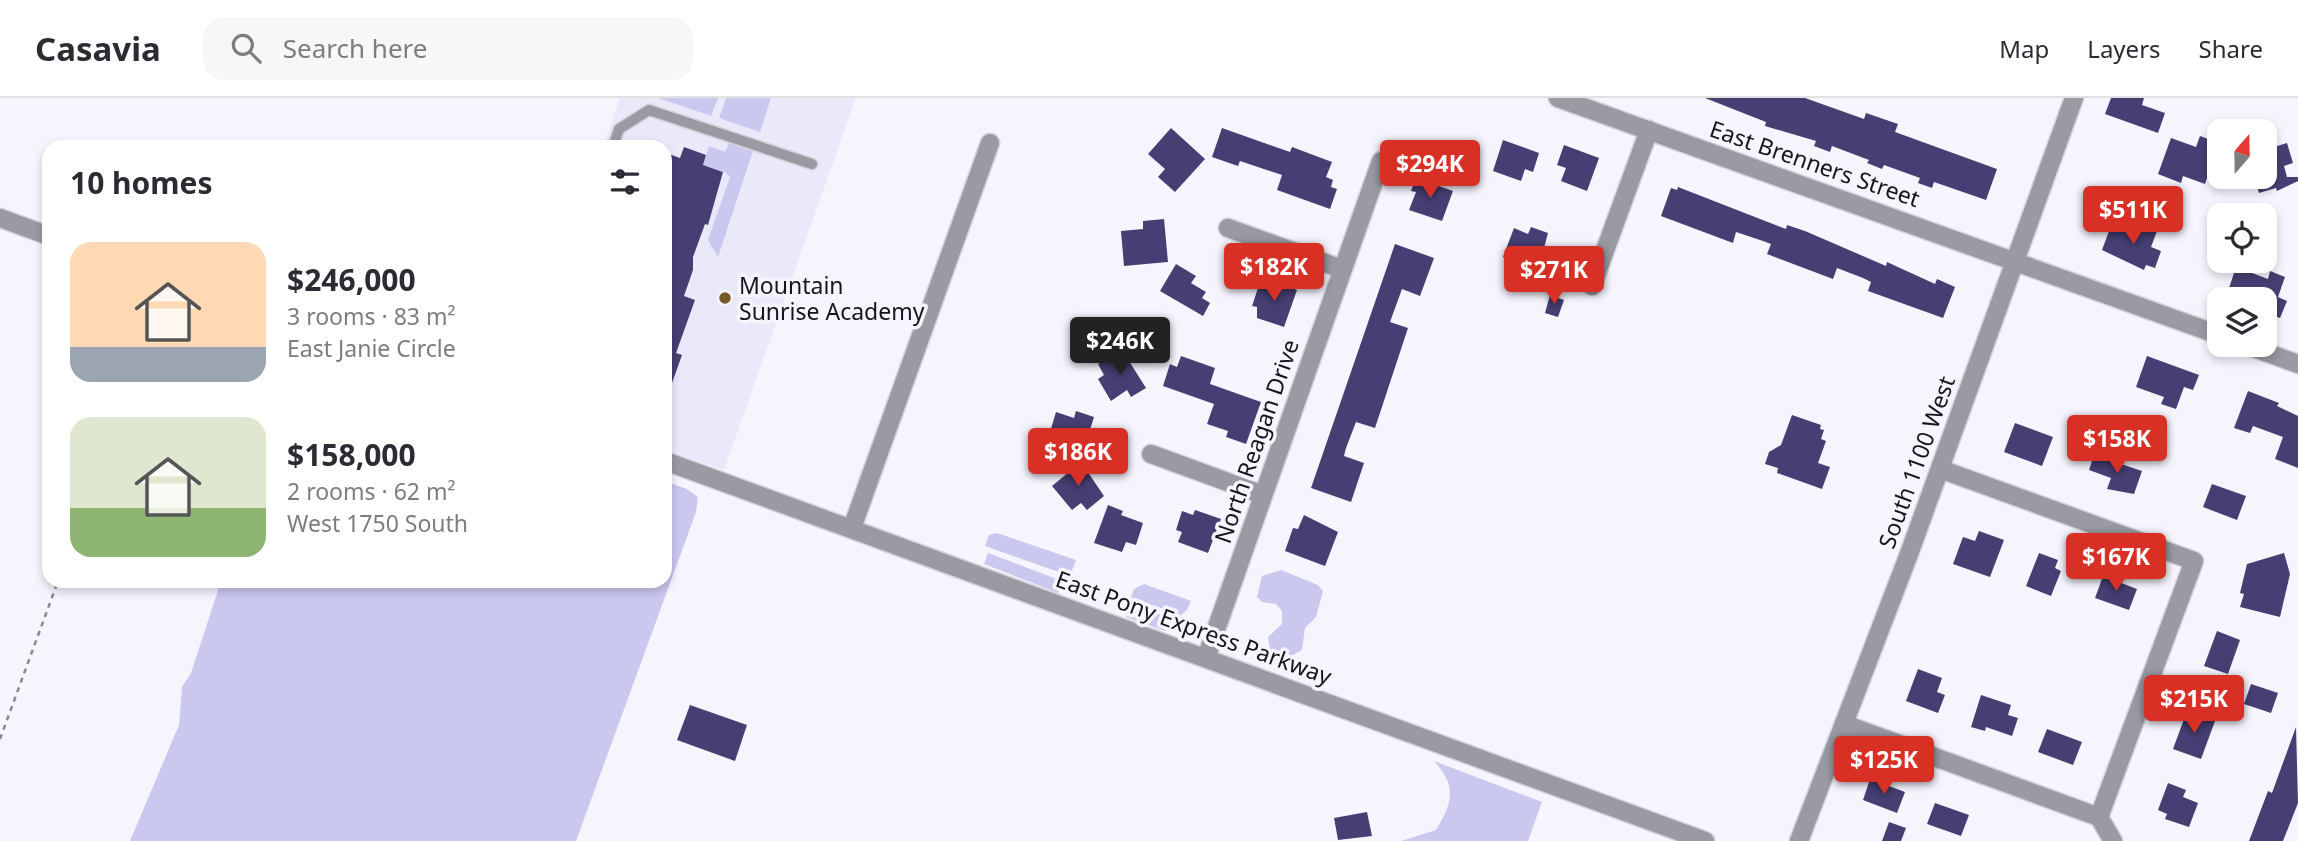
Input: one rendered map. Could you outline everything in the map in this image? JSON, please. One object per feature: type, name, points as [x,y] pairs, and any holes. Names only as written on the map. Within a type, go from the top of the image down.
[{"type":"street","name":"East Brenners Street","points":[[1558,98],[2207,331]]},
{"type":"street","name":"South 1100 West","points":[[1799,841],[1940,469],[2074,98]]},
{"type":"street","points":[[1592,286],[1649,130]]},
{"type":"street","points":[[852,528],[990,143]]},
{"type":"street","name":"North Reagan Drive","points":[[1206,658],[1381,161]]},
{"type":"street","points":[[0,218],[42,233]]},
{"type":"street","points":[[1228,228],[1342,269]]},
{"type":"street","points":[[2277,356],[2298,364]]},
{"type":"street","points":[[1151,454],[1263,495]]},
{"type":"street","name":"East Pony Express Parkway","points":[[672,464],[1705,841]]},
{"type":"street","points":[[1940,469],[2194,561],[2099,817]]},
{"type":"street","points":[[1844,724],[2099,817],[2113,841]]},
{"type":"lane","points":[[616,140],[620,129],[649,110],[671,115],[812,164]]},
{"type":"path","points":[[0,739],[55,588]]},
{"type":"shaded area","name":"Mountain Sunrise Academy","points":[[620,98],[856,98],[724,470],[672,452],[672,140],[605,140]]},
{"type":"shaded area","points":[[658,98],[718,98],[711,116]]},
{"type":"shaded area","points":[[726,98],[771,98],[760,132],[719,118]]},
{"type":"shaded area","points":[[729,143],[753,151],[718,257],[708,240],[730,177],[725,172],[703,165],[709,146],[725,152]]},
{"type":"shaded area","points":[[672,484],[698,497],[696,512],[672,578]]},
{"type":"shaded area","points":[[997,533],[1076,560],[1070,576],[985,546],[989,535]]},
{"type":"shaded area","points":[[988,553],[1062,581],[1058,593],[984,564]]},
{"type":"shaded area","points":[[1281,570],[1318,585],[1323,591],[1316,617],[1305,628],[1302,650],[1291,656],[1270,650],[1268,637],[1282,624],[1282,611],[1276,604],[1262,602],[1257,597],[1262,576]]},
{"type":"shaded area","points":[[1144,584],[1191,601],[1187,610],[1181,615],[1131,598],[1134,589]]},
{"type":"shaded area","points":[[219,588],[668,588],[576,841],[130,841],[179,725],[182,687],[191,673]]},
{"type":"shaded area","points":[[1130,605],[1174,619],[1165,631],[1126,617]]},
{"type":"shaded area","points":[[1434,761],[1542,802],[1528,841],[1401,841],[1436,830],[1446,811],[1449,786]]},
{"type":"building","points":[[1705,98],[1805,98],[1864,119],[1866,113],[1898,124],[1895,132],[1997,169],[1986,200],[1934,182],[1932,188],[1918,183],[1920,178],[1884,165],[1882,169],[1867,163],[1869,160],[1832,146],[1830,152],[1814,146],[1816,141],[1765,126],[1766,122]]},
{"type":"building","points":[[2111,98],[2144,98],[2142,105],[2165,113],[2158,133],[2105,114]]},
{"type":"building","points":[[1171,128],[1205,159],[1175,192],[1158,177],[1165,169],[1148,154]]},
{"type":"building","points":[[1222,128],[1290,152],[1292,147],[1332,162],[1326,177],[1333,180],[1331,187],[1337,189],[1330,209],[1277,190],[1282,175],[1240,161],[1238,166],[1212,157]]},
{"type":"building","points":[[2200,136],[2207,139],[2205,184],[2183,176],[2181,183],[2158,174],[2171,138],[2196,147]]},
{"type":"building","points":[[1503,140],[1539,153],[1533,172],[1525,169],[1521,181],[1493,171]]},
{"type":"building","points":[[2287,143],[2293,163],[2284,166],[2287,177],[2298,177],[2298,181],[2277,191],[2276,189],[2277,146]]},
{"type":"building","points":[[1564,145],[1599,158],[1587,191],[1561,181],[1566,168],[1557,165]]},
{"type":"building","points":[[684,147],[706,155],[703,165],[723,172],[708,225],[705,224],[693,257],[693,270],[684,296],[695,300],[676,353],[682,355],[672,383],[672,155],[680,158]]},
{"type":"building","points":[[1416,178],[1453,191],[1442,221],[1409,210],[1416,192],[1411,191]]},
{"type":"building","points":[[1678,187],[1786,229],[1787,225],[1805,231],[1886,266],[1887,262],[1935,284],[1937,279],[1955,287],[1943,318],[1868,291],[1871,282],[1837,268],[1833,279],[1767,254],[1771,244],[1763,241],[1736,232],[1733,243],[1661,216],[1671,188],[1677,190]]},
{"type":"building","points":[[1164,219],[1168,262],[1124,266],[1121,231],[1143,229],[1143,221]]},
{"type":"building","points":[[2112,223],[2140,233],[2143,226],[2157,231],[2151,247],[2161,251],[2155,268],[2146,265],[2144,270],[2102,250]]},
{"type":"building","points":[[1531,227],[1548,233],[1542,256],[1547,257],[1542,272],[1503,257],[1514,228],[1528,234]]},
{"type":"building","points":[[1395,244],[1434,258],[1420,296],[1402,289],[1390,322],[1408,328],[1375,428],[1356,422],[1346,448],[1344,456],[1364,463],[1351,502],[1311,488]]},
{"type":"building","points":[[1176,264],[1196,276],[1191,283],[1206,292],[1202,298],[1210,303],[1203,316],[1160,291]]},
{"type":"building","points":[[2234,273],[2252,273],[2268,279],[2270,273],[2285,277],[2278,297],[2287,301],[2280,318],[2277,317],[2277,287],[2229,287]]},
{"type":"building","points":[[1275,282],[1297,290],[1284,327],[1257,318],[1257,307],[1252,306],[1259,285],[1272,290]]},
{"type":"building","points":[[1550,295],[1564,300],[1558,317],[1545,313]]},
{"type":"building","points":[[1122,350],[1146,388],[1131,397],[1127,390],[1111,401],[1098,379],[1104,375],[1098,364]]},
{"type":"building","points":[[1181,356],[1215,368],[1210,384],[1261,402],[1246,444],[1226,437],[1228,431],[1207,424],[1214,404],[1163,386],[1170,364],[1177,367]]},
{"type":"building","points":[[2147,356],[2199,375],[2193,390],[2184,387],[2176,409],[2161,404],[2164,397],[2136,387]]},
{"type":"building","points":[[2248,391],[2279,403],[2277,406],[2298,416],[2298,468],[2275,459],[2283,437],[2253,426],[2250,433],[2234,428]]},
{"type":"building","points":[[1076,411],[1094,417],[1088,436],[1095,438],[1089,456],[1047,442],[1056,412],[1074,418]]},
{"type":"building","points":[[1792,415],[1821,425],[1820,429],[1824,430],[1821,439],[1826,441],[1818,463],[1830,467],[1822,489],[1777,473],[1778,468],[1765,464],[1769,452],[1781,445]]},
{"type":"building","points":[[2015,423],[2053,437],[2042,466],[2004,452]]},
{"type":"building","points":[[2094,455],[2142,471],[2134,494],[2107,489],[2111,478],[2089,470]]},
{"type":"building","points":[[1081,462],[1104,496],[1087,510],[1081,503],[1072,510],[1052,486]]},
{"type":"building","points":[[2212,484],[2246,496],[2237,520],[2203,507]]},
{"type":"building","points":[[1108,505],[1123,511],[1121,515],[1143,523],[1136,545],[1126,542],[1122,552],[1094,543]]},
{"type":"building","points":[[1195,510],[1221,519],[1208,553],[1178,542],[1182,532],[1176,530],[1182,511],[1193,515]]},
{"type":"building","points":[[1304,515],[1338,532],[1325,566],[1285,551],[1293,528],[1298,529]]},
{"type":"building","points":[[1979,531],[2004,540],[1990,577],[1953,564],[1963,537],[1975,541]]},
{"type":"building","points":[[2039,553],[2058,560],[2055,568],[2061,571],[2051,596],[2026,586]]},
{"type":"building","points":[[2284,553],[2290,574],[2280,617],[2240,607],[2244,594],[2240,593],[2247,564]]},
{"type":"building","points":[[2103,576],[2137,589],[2129,610],[2095,598]]},
{"type":"building","points":[[2217,631],[2240,640],[2228,674],[2204,666]]},
{"type":"building","points":[[1918,669],[1942,678],[1937,692],[1945,695],[1938,713],[1906,701]]},
{"type":"building","points":[[2251,684],[2278,693],[2271,713],[2244,704]]},
{"type":"building","points":[[1981,695],[2011,705],[2008,715],[2018,718],[2012,736],[1986,727],[1985,731],[1971,727]]},
{"type":"building","points":[[690,705],[747,725],[735,761],[677,740]]},
{"type":"building","points":[[2187,711],[2215,721],[2201,759],[2173,749]]},
{"type":"building","points":[[2296,727],[2298,803],[2283,841],[2249,841],[2268,791],[2272,793]]},
{"type":"building","points":[[2047,729],[2082,742],[2073,765],[2038,752]]},
{"type":"building","points":[[1870,779],[1905,792],[1897,813],[1863,800]]},
{"type":"building","points":[[2168,783],[2186,790],[2183,797],[2198,803],[2189,827],[2165,819],[2167,814],[2158,810]]},
{"type":"building","points":[[1935,803],[1969,815],[1961,836],[1927,824]]},
{"type":"building","points":[[1367,812],[1372,836],[1338,840],[1334,818]]},
{"type":"building","points":[[1889,822],[1906,828],[1901,841],[1882,841]]},
{"type":"place","name":"Mountain Sunrise Academy","points":[[725,298]]}]
